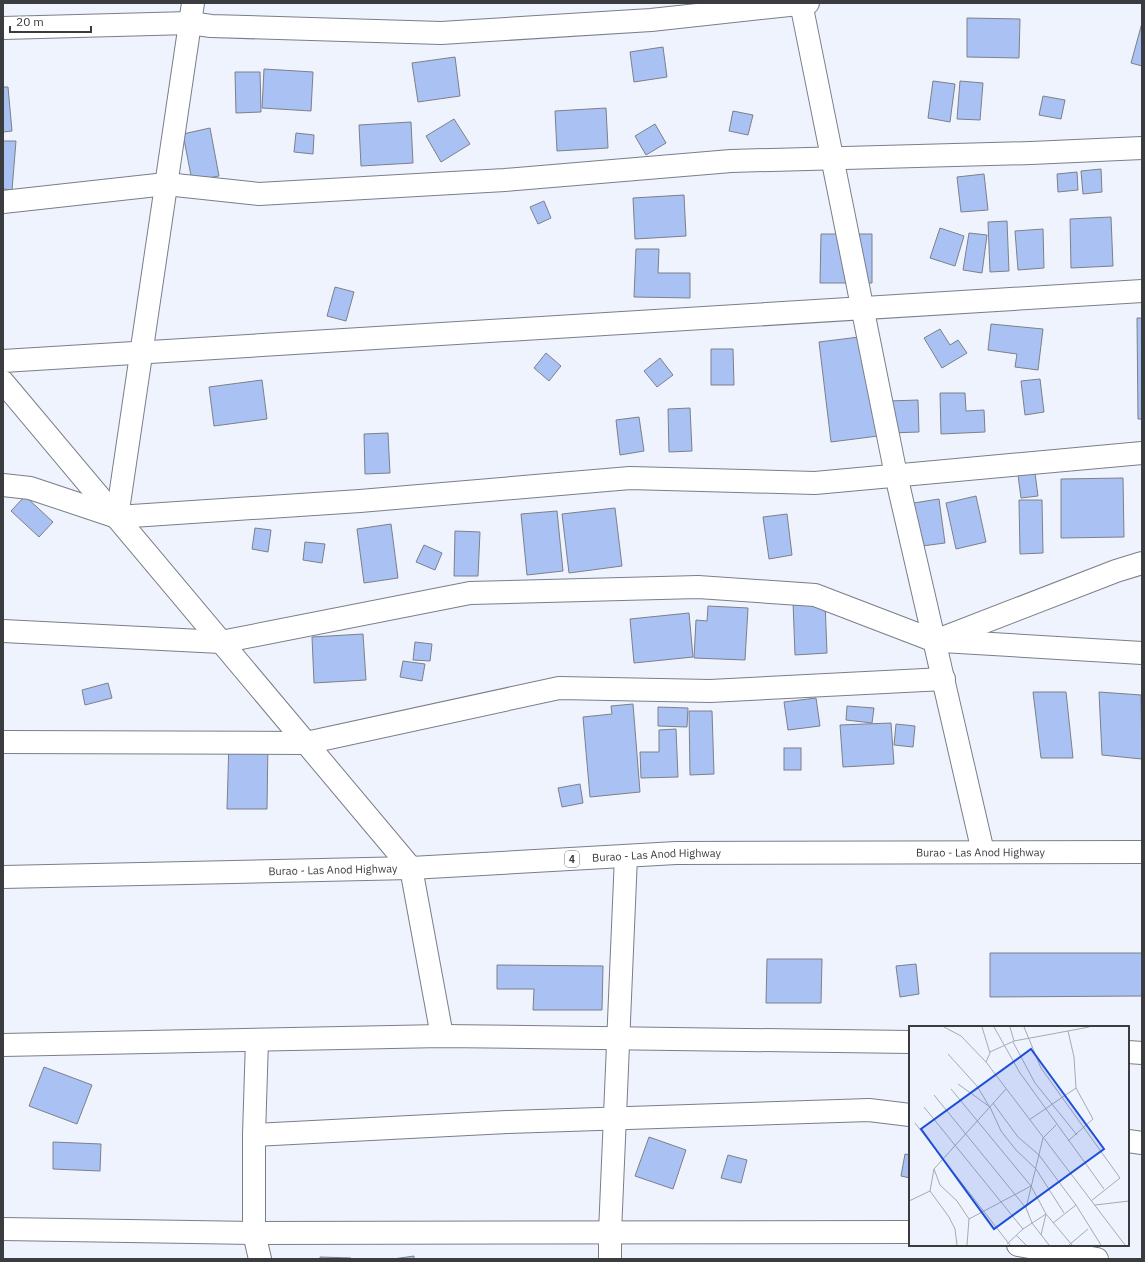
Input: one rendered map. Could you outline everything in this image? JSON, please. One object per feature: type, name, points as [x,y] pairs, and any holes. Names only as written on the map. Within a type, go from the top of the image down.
[{"type":"main road","points":[[3,28],[192,13],[211,26],[441,33],[651,20],[803,3],[832,158],[896,475],[984,852]]},
{"type":"main road","points":[[116,517],[192,13]]},
{"type":"main road","points":[[3,202],[166,184],[259,194],[505,180],[731,161],[1031,153],[1142,148]]},
{"type":"main road","points":[[3,361],[1142,291]]},
{"type":"main road","points":[[3,382],[411,868],[442,1036]]},
{"type":"main road","points":[[3,485],[30,488],[116,517],[360,501],[630,478],[815,483],[1142,453]]},
{"type":"main road","points":[[935,641],[1116,571],[1142,563]]},
{"type":"main road","points":[[3,631],[221,642],[470,593],[698,587],[815,595],[935,641],[1142,654]]},
{"type":"main road","points":[[3,742],[306,742],[559,688],[710,691],[944,679]]},
{"type":"main road","name":"Burao - Las Anod Highway","points":[[3,877],[411,868],[684,853],[1142,852]]},
{"type":"main road","points":[[610,1259],[614,1118],[626,856]]},
{"type":"main road","points":[[3,1045],[442,1036],[909,1042]]},
{"type":"main road","points":[[257,1040],[254,1135],[254,1233],[260,1259]]},
{"type":"main road","points":[[1129,1052],[1142,1053]]},
{"type":"main road","points":[[254,1135],[507,1122],[869,1110],[909,1115]]},
{"type":"main road","points":[[1129,1141],[1142,1143]]},
{"type":"main road","points":[[3,1229],[254,1233],[909,1232]]},
{"type":"main road","points":[[1024,1246],[1097,1259]]},
{"type":"building","points":[[967,18],[1020,19],[1019,58],[967,57]]},
{"type":"building","points":[[1142,23],[1142,66],[1131,63]]},
{"type":"building","points":[[663,47],[667,77],[634,82],[630,52]]},
{"type":"building","points":[[455,57],[460,96],[418,102],[412,63]]},
{"type":"building","points":[[264,69],[313,72],[311,111],[262,108]]},
{"type":"building","points":[[235,72],[260,72],[261,112],[236,113]]},
{"type":"building","points":[[933,81],[955,84],[950,122],[928,118]]},
{"type":"building","points":[[960,81],[983,83],[980,120],[957,119]]},
{"type":"building","points":[[3,87],[8,87],[12,131],[3,132]]},
{"type":"building","points":[[1043,96],[1065,100],[1061,119],[1039,115]]},
{"type":"building","points":[[606,108],[608,148],[557,151],[555,111]]},
{"type":"building","points":[[733,111],[753,115],[748,135],[729,131]]},
{"type":"building","points":[[454,119],[470,144],[441,162],[426,136]]},
{"type":"building","points":[[411,122],[413,163],[361,166],[359,125]]},
{"type":"building","points":[[655,124],[666,143],[646,155],[635,136]]},
{"type":"building","points":[[210,128],[219,176],[192,181],[183,134]]},
{"type":"building","points":[[296,133],[314,135],[313,154],[294,152]]},
{"type":"building","points":[[3,141],[16,141],[12,190],[3,189]]},
{"type":"building","points":[[1101,169],[1102,192],[1083,194],[1081,171]]},
{"type":"building","points":[[1077,172],[1078,190],[1058,192],[1057,174]]},
{"type":"building","points":[[984,174],[988,210],[961,212],[957,177]]},
{"type":"building","points":[[684,195],[686,236],[635,239],[633,198]]},
{"type":"building","points":[[544,201],[551,218],[538,224],[530,207]]},
{"type":"building","points":[[1111,217],[1113,266],[1071,268],[1070,219]]},
{"type":"building","points":[[1007,221],[1009,271],[990,272],[988,222]]},
{"type":"building","points":[[940,228],[964,236],[955,266],[930,258]]},
{"type":"building","points":[[1043,229],[1044,268],[1018,270],[1015,231]]},
{"type":"building","points":[[969,233],[987,235],[982,273],[963,270]]},
{"type":"building","points":[[821,234],[872,234],[872,283],[820,283]]},
{"type":"building","points":[[636,249],[659,249],[658,273],[690,273],[690,298],[634,297]]},
{"type":"building","points":[[335,287],[354,292],[346,321],[327,316]]},
{"type":"building","points":[[1137,318],[1142,318],[1142,419],[1138,419]]},
{"type":"building","points":[[991,324],[1043,329],[1038,370],[1015,367],[1017,354],[988,350]]},
{"type":"building","points":[[940,329],[950,345],[958,340],[967,353],[942,368],[924,338]]},
{"type":"building","points":[[867,336],[878,436],[831,442],[819,342]]},
{"type":"building","points":[[711,349],[733,349],[734,385],[711,385]]},
{"type":"building","points":[[546,353],[561,366],[549,381],[534,368]]},
{"type":"building","points":[[660,358],[673,375],[657,387],[644,371]]},
{"type":"building","points":[[1040,379],[1044,412],[1025,415],[1021,381]]},
{"type":"building","points":[[262,380],[267,419],[214,426],[209,387]]},
{"type":"building","points":[[940,393],[965,393],[966,411],[984,410],[985,432],[941,434]]},
{"type":"building","points":[[918,400],[919,432],[890,433],[889,401]]},
{"type":"building","points":[[690,408],[692,451],[669,452],[668,409]]},
{"type":"building","points":[[639,417],[644,451],[620,455],[616,420]]},
{"type":"building","points":[[388,433],[390,473],[365,474],[364,434]]},
{"type":"building","points":[[1035,473],[1038,496],[1021,498],[1018,475]]},
{"type":"building","points":[[1123,478],[1124,537],[1061,538],[1061,479]]},
{"type":"building","points":[[25,496],[53,522],[39,537],[11,511]]},
{"type":"building","points":[[976,496],[986,542],[956,549],[946,503]]},
{"type":"building","points":[[939,499],[945,543],[907,548],[901,505]]},
{"type":"building","points":[[1019,500],[1042,500],[1043,553],[1020,554]]},
{"type":"building","points":[[615,508],[622,566],[569,573],[562,514]]},
{"type":"building","points":[[557,511],[563,571],[527,575],[521,514]]},
{"type":"building","points":[[787,514],[792,555],[769,559],[763,517]]},
{"type":"building","points":[[391,524],[398,578],[364,583],[357,529]]},
{"type":"building","points":[[255,528],[271,530],[268,552],[252,549]]},
{"type":"building","points":[[455,531],[480,532],[478,576],[454,576]]},
{"type":"building","points":[[305,542],[325,544],[322,563],[303,560]]},
{"type":"building","points":[[424,545],[442,553],[435,570],[416,562]]},
{"type":"building","points":[[825,601],[827,653],[795,655],[793,602]]},
{"type":"building","points":[[708,606],[748,608],[745,660],[694,658],[696,620],[707,621]]},
{"type":"building","points":[[689,613],[693,657],[634,663],[630,619]]},
{"type":"building","points":[[363,634],[366,680],[314,683],[312,637]]},
{"type":"building","points":[[415,642],[432,644],[430,661],[413,660]]},
{"type":"building","points":[[403,661],[425,664],[422,681],[400,677]]},
{"type":"building","points":[[108,683],[112,698],[85,705],[82,690]]},
{"type":"building","points":[[1033,692],[1066,692],[1073,758],[1041,758]]},
{"type":"building","points":[[1099,692],[1141,695],[1142,759],[1102,755]]},
{"type":"building","points":[[816,698],[820,726],[788,730],[784,702]]},
{"type":"building","points":[[633,704],[640,792],[590,797],[583,717],[612,714],[611,706]]},
{"type":"building","points":[[847,706],[874,708],[872,723],[846,720]]},
{"type":"building","points":[[658,707],[688,708],[687,727],[658,726]]},
{"type":"building","points":[[689,711],[712,711],[714,774],[690,775]]},
{"type":"building","points":[[891,723],[894,764],[843,767],[840,725]]},
{"type":"building","points":[[896,724],[915,726],[913,747],[894,745]]},
{"type":"building","points":[[676,729],[678,777],[641,778],[640,752],[659,752],[659,730]]},
{"type":"building","points":[[229,740],[268,741],[267,809],[227,809]]},
{"type":"building","points":[[784,748],[801,748],[801,770],[784,770]]},
{"type":"building","points":[[580,784],[583,803],[562,807],[558,788]]},
{"type":"building","points":[[990,953],[1142,953],[1142,996],[990,997]]},
{"type":"building","points":[[767,959],[822,959],[821,1003],[766,1003]]},
{"type":"building","points":[[916,964],[919,994],[900,997],[896,966]]},
{"type":"building","points":[[497,965],[603,966],[602,1010],[533,1010],[534,989],[497,989]]},
{"type":"building","points":[[44,1067],[92,1085],[77,1124],[29,1106]]},
{"type":"building","points":[[649,1137],[686,1150],[673,1189],[635,1176]]},
{"type":"building","points":[[53,1142],[101,1144],[100,1171],[53,1169]]},
{"type":"building","points":[[905,1154],[909,1155],[909,1178],[901,1176]]},
{"type":"building","points":[[728,1155],[747,1160],[741,1183],[721,1178]]},
{"type":"building","points":[[414,1256],[414,1259],[393,1259]]},
{"type":"building","points":[[320,1257],[351,1258],[351,1259],[320,1259]]}]
